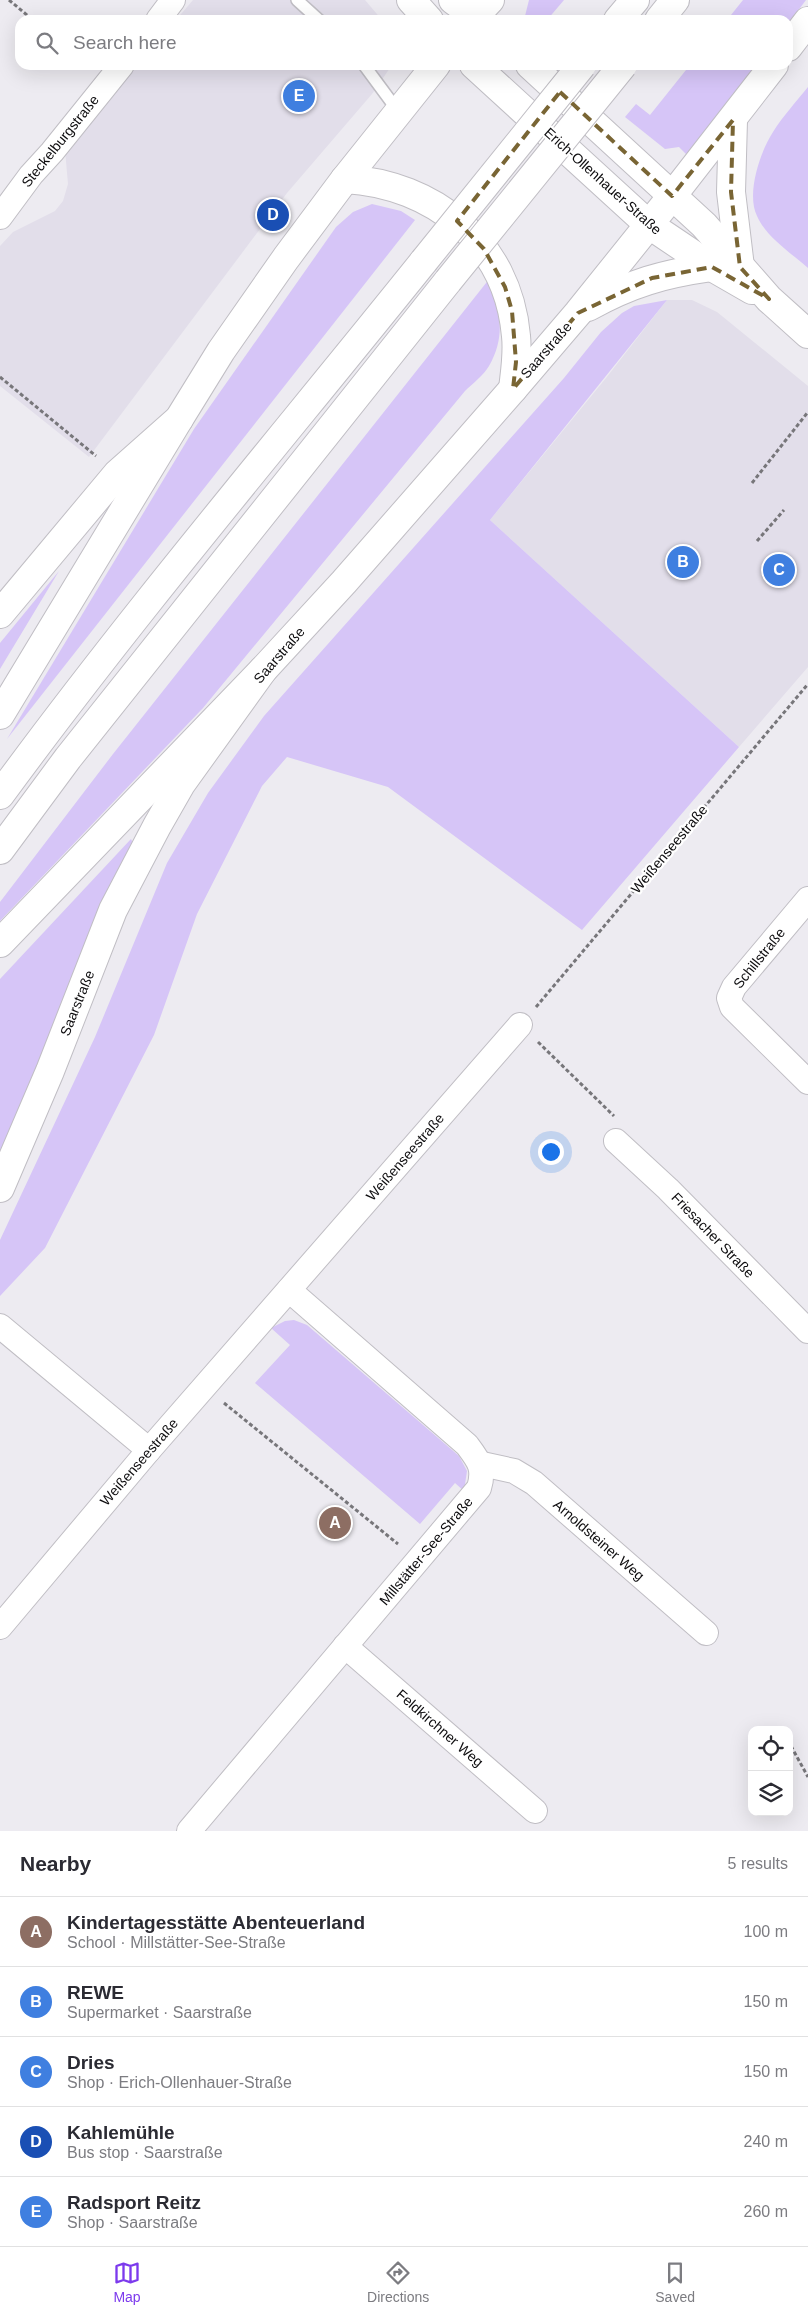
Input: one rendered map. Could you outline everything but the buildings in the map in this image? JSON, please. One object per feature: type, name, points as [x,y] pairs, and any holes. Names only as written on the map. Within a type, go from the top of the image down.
[{"type":"main road","points":[[411,0],[424,15]]},
{"type":"main road","points":[[453,0],[479,14]]},
{"type":"main road","points":[[622,15],[634,0]]},
{"type":"main road","points":[[663,15],[676,0]]},
{"type":"main road","points":[[793,40],[808,21]]},
{"type":"main road","points":[[0,715],[221,350],[344,179],[432,70]]},
{"type":"main road","name":"Erich-Ollenhauer-Straße","points":[[479,70],[648,224],[712,267],[769,299]]},
{"type":"main road","name":"Erich-Ollenhauer-Straße","points":[[535,70],[704,225],[769,299],[808,334]]},
{"type":"main road","points":[[0,795],[40,740],[154,596],[578,70]]},
{"type":"main road","points":[[0,850],[68,758],[448,280],[619,70]]},
{"type":"main road","name":"Saarstraße","points":[[0,1188],[50,1072],[114,910],[181,784],[263,670],[344,582],[513,389],[672,196],[770,70]]},
{"type":"main road","points":[[733,120],[731,192],[740,267]]},
{"type":"main road","points":[[344,179],[369,180],[416,194],[453,218],[484,250],[502,281],[512,311],[516,336],[513,389]]},
{"type":"main road","points":[[578,312],[616,292],[652,278],[712,267]]},
{"type":"main road","points":[[0,614],[117,474],[179,419]]},
{"type":"main road","points":[[0,943],[263,670]]},
{"type":"street","points":[[162,15],[174,0]]},
{"type":"street","name":"Steckelburgstraße","points":[[0,217],[31,175],[52,152],[118,70]]},
{"type":"street","name":"Schillstraße","points":[[808,900],[734,987],[729,998],[732,1008],[808,1082]]},
{"type":"street","name":"Weißenseestraße","points":[[0,1627],[149,1450],[520,1025]]},
{"type":"street","name":"Friesacher Straße","points":[[616,1141],[668,1188],[808,1331]]},
{"type":"street","points":[[290,1290],[467,1446],[482,1464]]},
{"type":"street","points":[[0,1326],[149,1450]]},
{"type":"street","name":"Millstätter-See-Straße","points":[[189,1831],[479,1488],[482,1464]]},
{"type":"street","name":"Arnoldsteiner Weg","points":[[482,1464],[514,1471],[534,1483],[706,1633]]},
{"type":"street","name":"Feldkirchner Weg","points":[[345,1646],[535,1811]]},
{"type":"lane","points":[[297,0],[314,15]]},
{"type":"lane","points":[[368,70],[398,111]]},
{"type":"path","points":[[9,0],[27,15]]},
{"type":"path","points":[[0,377],[117,474]]},
{"type":"path","points":[[752,483],[808,412]]},
{"type":"path","points":[[757,541],[784,510]]},
{"type":"path","name":"Weißenseestraße","points":[[520,1025],[808,684]]},
{"type":"path","points":[[520,1025],[614,1114],[616,1141]]},
{"type":"path","points":[[204,1387],[418,1560]]},
{"type":"path","points":[[793,1750],[808,1777]]},
{"type":"highlighted area","points":[[560,92],[672,196],[733,120],[731,192],[740,267],[769,299],[712,267],[652,278],[578,313],[513,389],[516,362],[512,311],[505,287],[484,249],[457,221]]},
{"type":"shaded area","points":[[193,0],[365,0],[378,15],[180,15]]},
{"type":"shaded area","points":[[529,0],[564,0],[551,15],[525,15]]},
{"type":"shaded area","points":[[743,0],[806,0],[793,17],[793,15],[731,15]]},
{"type":"shaded area","points":[[134,70],[389,70],[372,94],[287,193],[89,457],[0,386],[0,246],[13,232],[55,211],[63,201],[68,184],[65,150]]},
{"type":"shaded area","points":[[686,70],[753,70],[696,146],[686,154],[679,147],[665,149],[625,117],[636,104],[650,115]]},
{"type":"shaded area","points":[[808,87],[808,268],[766,231],[757,216],[753,196],[756,173],[768,140],[781,120]]},
{"type":"shaded area","points":[[372,204],[401,211],[415,220],[7,739],[194,429],[336,227],[353,212]]},
{"type":"shaded area","points":[[490,278],[500,322],[500,333],[495,354],[487,369],[465,391],[203,708],[0,921],[0,902],[113,754]]},
{"type":"shaded area","points":[[667,300],[692,300],[717,312],[808,386],[808,667],[739,747],[490,520]]},
{"type":"shaded area","points":[[667,300],[490,520],[739,747],[582,930],[388,787],[287,757],[262,786],[197,914],[154,1035],[45,1248],[0,1296],[0,1240],[95,1037],[167,863],[208,793],[264,716],[564,378],[601,332],[622,313],[634,306]]},
{"type":"shaded area","points":[[59,571],[0,669],[0,643]]},
{"type":"shaded area","points":[[131,839],[134,845],[0,1161],[0,979]]},
{"type":"shaded area","points":[[294,1320],[307,1325],[459,1456],[467,1471],[464,1491],[455,1483],[420,1524],[255,1383],[290,1345],[271,1328],[285,1321]]},
{"type":"place","name":"Radsport Reitz","points":[[299,96]]},
{"type":"place","name":"Kahlemühle","points":[[273,215]]},
{"type":"place","name":"REWE","points":[[683,562]]},
{"type":"place","name":"Dries","points":[[779,570]]},
{"type":"place","name":"Kindertagesstätte Abenteuerland","points":[[335,1523]]}]
